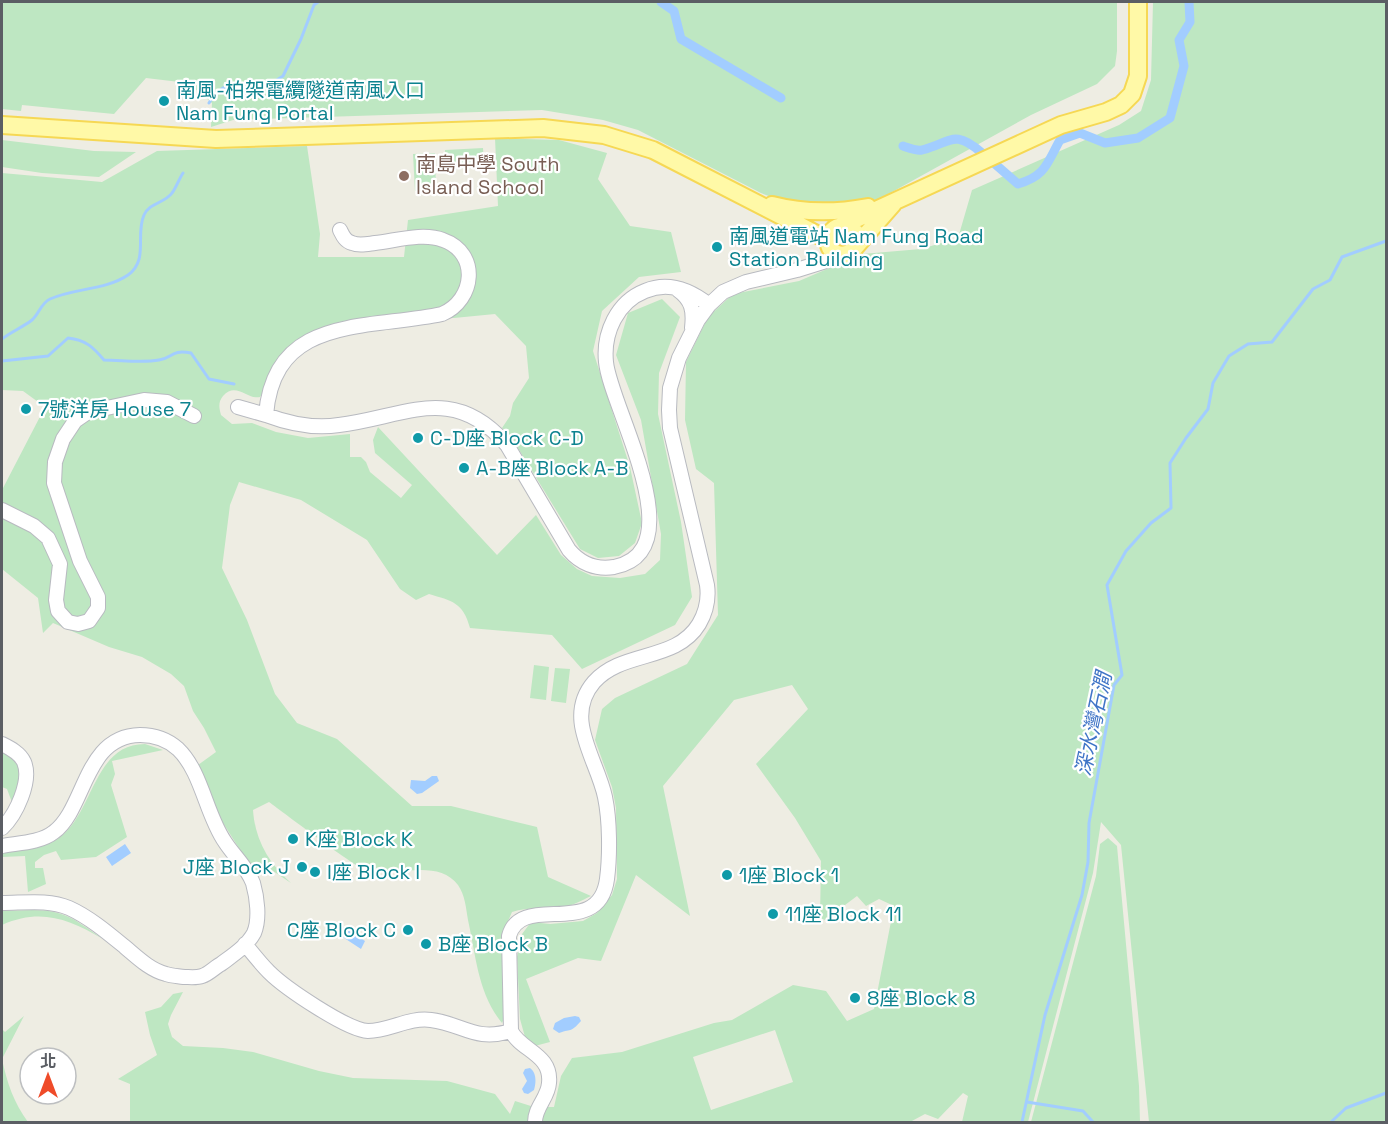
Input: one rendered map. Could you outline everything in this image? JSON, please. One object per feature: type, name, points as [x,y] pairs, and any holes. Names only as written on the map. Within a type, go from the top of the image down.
[{"type":"main road","points":[[2,125],[216,140],[543,128],[604,135],[653,150],[784,217],[833,234],[898,200],[1061,125],[1106,112],[1121,105],[1132,93],[1138,76],[1138,2]]},
{"type":"main road","points":[[745,197],[780,207],[826,211],[849,211],[898,200]]},
{"type":"main road","points":[[833,234],[834,253],[851,250],[898,200]]},
{"type":"main road","points":[[833,234],[846,226],[854,231],[857,236],[851,250]]},
{"type":"street","points":[[266,415],[270,389],[277,372],[288,357],[303,344],[330,332],[442,314],[459,302],[466,290],[469,277],[466,263],[459,251],[448,242],[427,237],[359,245],[346,240],[340,230]]},
{"type":"street","points":[[797,270],[821,256],[833,234]]},
{"type":"street","points":[[535,1122],[537,1108],[547,1091],[549,1073],[541,1058],[511,1031],[508,942],[513,926],[520,919],[528,916],[574,914],[586,910],[601,897],[606,885],[607,809],[600,780],[581,728],[581,711],[586,696],[599,677],[612,668],[670,648],[686,640],[697,627],[705,611],[708,595],[672,436],[669,410],[672,378],[691,333],[709,305],[723,292],[738,284],[797,270],[851,250]]},
{"type":"street","points":[[674,287],[681,291],[690,303],[693,313],[691,333]]},
{"type":"street","points":[[238,407],[302,425],[327,426],[352,423],[424,407],[446,409],[467,415],[493,430],[507,445],[573,555],[585,563],[598,567],[619,565],[632,559],[641,549],[648,537],[650,523],[646,492],[637,457],[608,374],[607,337],[616,315],[631,299],[651,289],[674,287],[688,291],[709,305]]},
{"type":"street","points":[[2,510],[45,534],[60,564],[56,600],[58,610],[68,622],[78,624],[89,621],[98,608],[98,597],[80,561],[54,483],[55,462],[63,439],[75,421],[88,412],[144,400],[166,402],[194,416]]},
{"type":"street","points":[[2,846],[40,839],[56,831],[64,821],[93,766],[114,743],[135,736],[158,738],[173,745],[184,756],[224,841],[246,870],[252,883],[257,900],[257,918],[254,932],[232,956],[202,977],[190,977],[165,974],[147,965],[107,932],[67,908],[50,903],[2,903]]},
{"type":"street","points":[[2,744],[18,754],[26,769],[18,808],[2,828]]},
{"type":"street","points":[[245,944],[269,972],[285,986],[358,1029],[376,1030],[412,1020],[428,1019],[482,1035],[496,1035],[511,1031]]},
{"type":"green space","points":[[2,2],[1117,2],[1117,51],[1115,66],[1097,84],[1031,115],[874,202],[817,207],[796,200],[795,202],[779,200],[761,193],[638,130],[603,120],[542,110],[233,120],[211,127],[212,103],[188,83],[146,78],[114,114],[22,105],[21,111],[2,109]]},
{"type":"green space","points":[[1153,2],[1386,2],[1386,1122],[1149,1122],[1121,845],[1101,822],[1093,873],[1028,1122],[962,1122],[968,1096],[963,1093],[938,1119],[925,1114],[910,1122],[130,1122],[130,1084],[118,1079],[157,1055],[145,1012],[161,1007],[173,994],[183,992],[168,1024],[172,1037],[183,1046],[253,1052],[353,1078],[447,1081],[495,1094],[510,1114],[515,1101],[534,1107],[554,1107],[561,1076],[572,1058],[622,1052],[714,1023],[732,1020],[793,985],[826,991],[847,1021],[874,1009],[894,906],[879,899],[866,906],[857,896],[825,920],[820,918],[821,861],[795,818],[756,764],[808,709],[792,685],[734,700],[663,786],[690,916],[636,875],[601,961],[578,958],[526,979],[550,1042],[531,1047],[525,1037],[520,1019],[517,957],[522,934],[531,922],[550,924],[583,921],[597,913],[612,895],[617,879],[616,808],[612,787],[595,740],[602,709],[615,698],[687,664],[718,615],[714,483],[696,469],[685,420],[686,362],[708,317],[733,294],[799,281],[862,254],[921,249],[958,238],[972,190],[1119,125],[1141,111],[1151,80]],"holes":[[[775,1030],[793,1082],[711,1110],[693,1057]]]},
{"type":"green space","points":[[495,138],[559,140],[607,153],[598,179],[630,226],[671,232],[681,272],[639,277],[602,311],[593,351],[630,467],[642,523],[635,543],[619,556],[598,558],[580,549],[513,440],[502,428],[510,416],[513,403],[529,378],[526,346],[495,314],[454,318],[430,317],[325,327],[296,340],[276,362],[260,397],[232,390],[223,396],[219,405],[221,415],[232,424],[252,423],[276,432],[308,438],[350,434],[350,457],[361,457],[370,472],[401,498],[412,485],[375,453],[373,440],[378,427],[497,555],[536,515],[561,555],[577,569],[592,576],[620,578],[645,574],[660,560],[661,534],[641,420],[616,355],[628,313],[662,299],[680,317],[659,373],[658,414],[681,522],[692,597],[675,625],[582,669],[552,635],[470,628],[464,613],[450,601],[429,594],[416,600],[400,589],[367,540],[301,500],[239,482],[230,505],[222,568],[247,620],[275,694],[297,723],[337,739],[412,806],[451,806],[537,827],[548,877],[591,896],[560,908],[512,912],[502,935],[506,1014],[502,1023],[494,1012],[483,987],[462,893],[450,877],[429,870],[371,873],[338,853],[269,802],[253,810],[254,821],[264,851],[291,883],[270,869],[255,874],[220,818],[198,765],[216,752],[193,711],[184,686],[171,674],[142,657],[109,647],[53,623],[43,633],[38,598],[2,569],[2,490],[45,407],[23,391],[2,390],[2,173],[102,182],[157,151],[307,146],[320,234],[318,257],[404,257],[408,220],[498,206]]},
{"type":"green space","points":[[2,140],[94,151],[136,152],[99,177],[42,173],[2,167]]},
{"type":"green space","points":[[483,148],[484,167],[446,169],[445,150]]},
{"type":"green space","points":[[435,153],[436,190],[415,191],[413,154]]},
{"type":"green space","points":[[534,665],[549,667],[546,700],[530,698]]},
{"type":"green space","points":[[555,668],[570,669],[566,703],[551,701]]},
{"type":"green space","points":[[145,744],[163,750],[112,761],[115,774],[111,785],[127,837],[96,857],[61,860],[56,851],[44,855],[35,862],[35,868],[43,868],[46,884],[28,892],[25,856],[2,857],[2,853],[39,847],[59,838],[71,827],[80,813],[104,767],[115,755],[128,747]]},
{"type":"green space","points":[[2,750],[16,762],[19,768],[19,781],[13,805],[7,789],[2,787]]},
{"type":"green space","points":[[1108,838],[1117,846],[1139,1086],[1140,1122],[1031,1122],[1096,876],[1100,844]]},
{"type":"green space","points":[[2,911],[51,911],[76,921],[103,939],[78,926],[54,918],[29,917],[2,925]]},
{"type":"green space","points":[[24,1016],[2,1059],[2,1029],[5,1032]]},
{"type":"green space","points":[[2,1059],[12,1092],[28,1122],[2,1122]]},
{"type":"water","points":[[432,776],[437,776],[439,781],[422,793],[417,794],[410,788],[411,780],[425,781]]},
{"type":"water","points":[[125,844],[131,853],[112,866],[106,857]]},
{"type":"water","points":[[340,925],[365,941],[361,949],[335,932]]},
{"type":"water","points":[[575,1016],[581,1021],[573,1029],[559,1033],[553,1029],[555,1023]]},
{"type":"water","points":[[530,1068],[535,1075],[535,1081],[534,1090],[528,1094],[522,1089],[527,1081],[523,1073],[525,1069]]},
{"type":"waterway","points":[[209,103],[214,95],[223,88],[234,86],[250,92],[260,91],[283,76],[314,5],[318,2]]},
{"type":"waterway","points":[[661,2],[674,11],[681,39],[781,98]]},
{"type":"waterway","points":[[995,164],[1018,184],[1035,177],[1045,168],[1060,140],[1080,133],[1105,143],[1138,138],[1170,118],[1184,66],[1179,40],[1190,22],[1189,2]]},
{"type":"waterway","points":[[903,146],[922,150],[958,139],[972,145],[982,153]]},
{"type":"waterway","points":[[2,339],[32,320],[44,303],[50,299],[110,284],[128,275],[134,269],[140,255],[142,223],[146,211],[169,196],[183,173]]},
{"type":"waterway","name":"深水灣石澗","points":[[1022,1122],[1045,1015],[1082,895],[1088,862],[1089,823],[1114,685],[1122,675],[1107,585],[1126,551],[1151,523],[1171,508],[1170,463],[1208,409],[1213,383],[1229,356],[1248,344],[1272,342],[1313,289],[1330,280],[1342,257],[1386,241]]},
{"type":"waterway","points":[[2,361],[48,356],[68,338],[80,340],[89,345],[104,360],[152,361],[180,352],[191,353],[209,379],[234,384]]},
{"type":"waterway","points":[[1331,1122],[1346,1108],[1386,1093]]},
{"type":"waterway","points":[[1027,1102],[1083,1111],[1093,1122]]},
{"type":"place","name":"南風-柏架電纜隧道南風入口 Nam Fung Portal","points":[[164,101]]},
{"type":"place","name":"南島中學 South Island School","points":[[404,176]]},
{"type":"place","name":"南風道電站 Nam Fung Road Station Building","points":[[717,247]]},
{"type":"place","name":"7號洋房 House 7","points":[[26,409]]},
{"type":"place","name":"C-D座 Block C-D","points":[[418,438]]},
{"type":"place","name":"A-B座 Block A-B","points":[[464,468]]},
{"type":"place","name":"K座 Block K","points":[[293,839]]},
{"type":"place","name":"J座 Block J","points":[[302,867]]},
{"type":"place","name":"I座 Block I","points":[[315,872]]},
{"type":"place","name":"1座 Block 1","points":[[727,875]]},
{"type":"place","name":"11座 Block 11","points":[[773,914]]},
{"type":"place","name":"C座 Block C","points":[[408,930]]},
{"type":"place","name":"B座 Block B","points":[[426,944]]},
{"type":"place","name":"8座 Block 8","points":[[855,998]]}]
